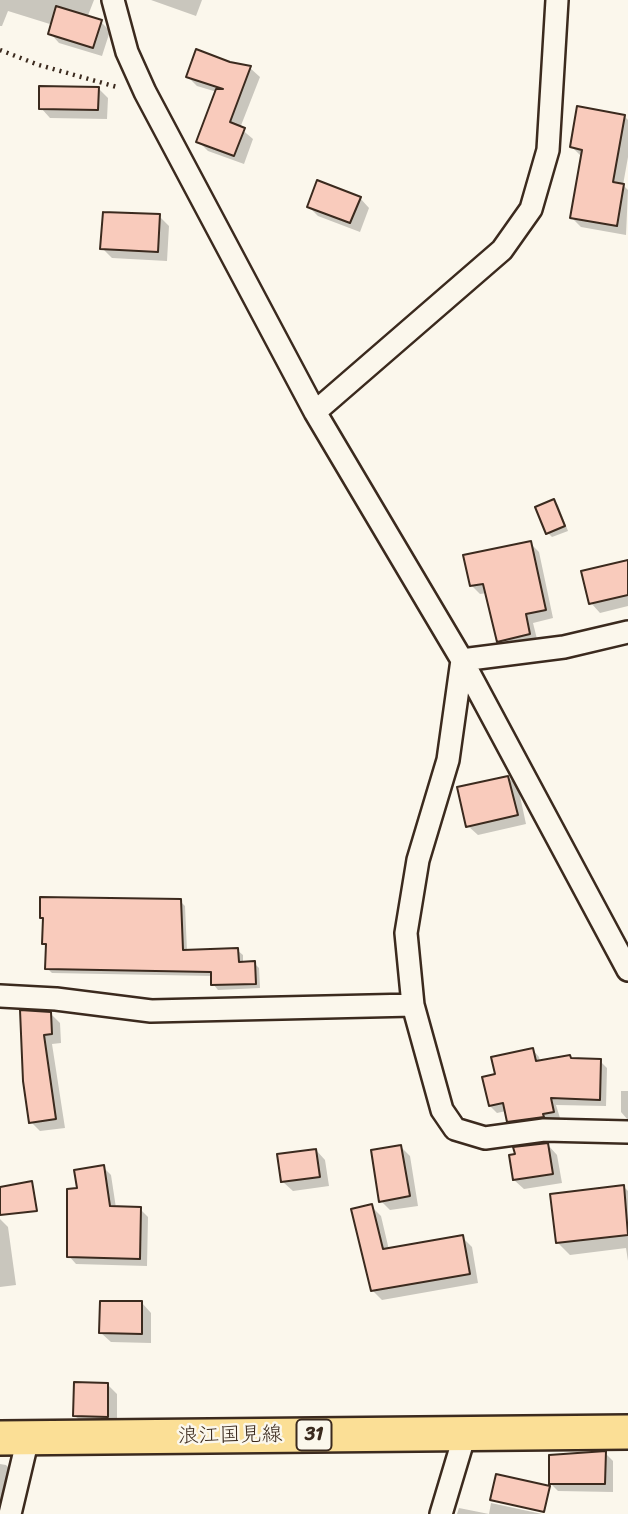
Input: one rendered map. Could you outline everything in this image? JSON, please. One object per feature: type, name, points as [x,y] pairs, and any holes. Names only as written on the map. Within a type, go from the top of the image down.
[{"type":"main road","name":"浪江国見線","points":[[14,1438],[628,1432]]},
{"type":"street","points":[[113,0],[127,52],[145,92],[315,412],[461,660],[628,970]]},
{"type":"street","points":[[315,412],[502,250],[531,209],[548,150],[557,0]]},
{"type":"street","points":[[461,660],[564,647],[628,632]]},
{"type":"street","points":[[461,660],[448,760],[418,860],[406,933],[413,1005],[442,1110],[455,1129],[485,1138],[544,1130],[628,1132]]},
{"type":"street","points":[[0,996],[56,999],[151,1011],[413,1005]]},
{"type":"street","points":[[441,1514],[465,1434]]},
{"type":"street","points":[[10,1514],[14,1438]]},
{"type":"path","points":[[0,50],[39,65],[128,91],[145,92]]},
{"type":"building","points":[[56,6],[102,20],[93,48],[48,34]]},
{"type":"building","points":[[196,49],[230,62],[251,66],[230,122],[245,128],[234,156],[196,142],[216,89],[223,89],[186,77]]},
{"type":"building","points":[[39,86],[99,87],[98,110],[39,109]]},
{"type":"building","points":[[577,106],[625,115],[613,182],[624,184],[617,226],[570,218],[582,150],[570,147]]},
{"type":"building","points":[[317,180],[361,197],[350,223],[307,207]]},
{"type":"building","points":[[103,212],[160,214],[158,252],[100,249]]},
{"type":"building","points":[[554,499],[565,526],[546,534],[535,507]]},
{"type":"building","points":[[531,541],[546,610],[526,614],[530,634],[497,642],[483,584],[470,586],[463,555]]},
{"type":"building","points":[[628,560],[628,595],[589,604],[581,571]]},
{"type":"building","points":[[508,776],[518,815],[466,827],[457,787]]},
{"type":"building","points":[[40,897],[181,899],[183,950],[238,948],[239,962],[255,961],[256,984],[211,985],[211,972],[45,969],[46,944],[42,944],[43,918],[40,918]]},
{"type":"building","points":[[20,1010],[51,1012],[52,1034],[44,1035],[56,1119],[29,1123],[23,1081]]},
{"type":"building","points":[[533,1048],[536,1061],[570,1055],[571,1058],[601,1059],[600,1100],[551,1098],[554,1112],[543,1114],[544,1117],[507,1122],[503,1103],[489,1106],[482,1077],[495,1074],[491,1057]]},
{"type":"building","points":[[548,1143],[553,1174],[513,1180],[509,1155],[515,1154],[513,1147]]},
{"type":"building","points":[[401,1145],[410,1196],[379,1202],[371,1150]]},
{"type":"building","points":[[316,1149],[320,1177],[281,1182],[277,1154]]},
{"type":"building","points":[[104,1165],[110,1206],[141,1207],[140,1259],[67,1257],[67,1189],[77,1188],[74,1170]]},
{"type":"building","points":[[32,1181],[37,1211],[0,1215],[0,1187]]},
{"type":"building","points":[[624,1185],[628,1235],[556,1243],[550,1194]]},
{"type":"building","points":[[372,1204],[383,1249],[463,1235],[470,1274],[371,1291],[351,1209]]},
{"type":"building","points":[[100,1301],[142,1301],[142,1334],[99,1333]]},
{"type":"building","points":[[74,1382],[108,1383],[108,1417],[73,1416]]},
{"type":"building","points":[[606,1451],[605,1484],[549,1484],[549,1455]]},
{"type":"building","points":[[496,1474],[550,1486],[544,1512],[490,1500]]}]
